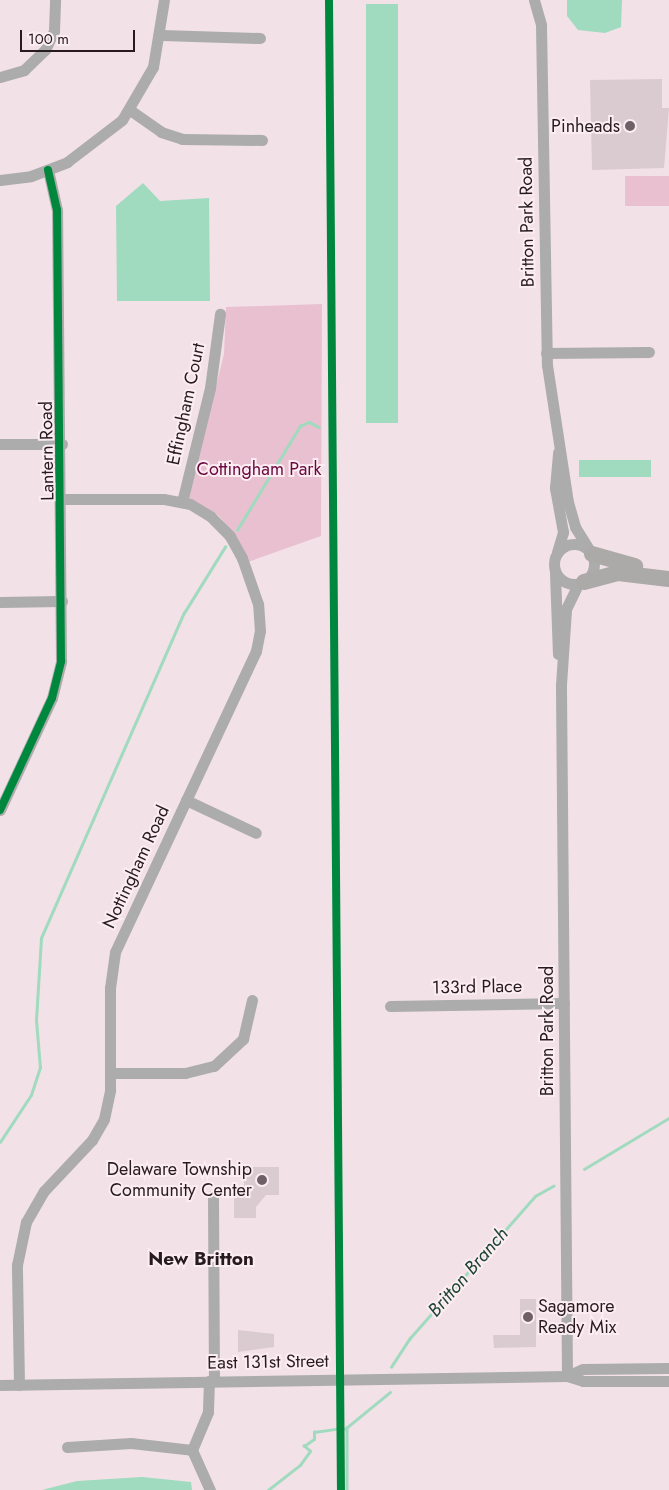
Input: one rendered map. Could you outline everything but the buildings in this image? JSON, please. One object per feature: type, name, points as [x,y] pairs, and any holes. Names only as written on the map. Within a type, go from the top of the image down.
[{"type":"highway","points":[[590,551],[611,562],[669,570]]},
{"type":"highway","points":[[581,583],[618,573],[669,579]]},
{"type":"street","points":[[0,77],[24,70],[46,50],[54,31],[55,0]]},
{"type":"street","points":[[0,180],[48,170],[99,142],[130,110],[153,68],[162,35],[164,0]]},
{"type":"street","name":"Britton Park Road","points":[[534,0],[541,25],[546,353],[572,521],[590,551]]},
{"type":"street","points":[[162,35],[260,38]]},
{"type":"street","points":[[130,110],[176,138],[262,140]]},
{"type":"street","name":"Lantern Road","points":[[0,810],[58,680],[62,601],[62,444],[57,210],[48,170]]},
{"type":"street","name":"Effingham Court","points":[[182,502],[210,388],[220,314]]},
{"type":"street","points":[[546,353],[649,352]]},
{"type":"street","points":[[0,444],[62,444]]},
{"type":"street","name":"Britton Park Road","points":[[557,552],[563,532],[555,483],[560,444]]},
{"type":"street","name":"Nottingham Road","points":[[19,1385],[17,1265],[21,1237],[38,1198],[98,1130],[108,1105],[113,958],[256,651],[260,622],[256,597],[233,541],[210,516],[182,502],[62,499]]},
{"type":"street","points":[[575,543],[590,551],[595,566],[581,583],[564,582],[555,571],[557,552],[575,543]]},
{"type":"street","name":"Britton Park Road","points":[[555,571],[562,685],[567,1376]]},
{"type":"street","name":"Britton Park Road","points":[[562,685],[566,609],[581,583]]},
{"type":"street","points":[[0,602],[62,601]]},
{"type":"street","points":[[0,781],[11,786]]},
{"type":"street","points":[[186,800],[256,833]]},
{"type":"street","points":[[110,1073],[185,1073],[214,1066],[243,1039],[252,1000]]},
{"type":"street","name":"133rd Place","points":[[390,1006],[564,1003]]},
{"type":"street","points":[[210,1490],[192,1450],[208,1412],[212,1381],[213,1195]]},
{"type":"street","name":"East 131st Street","points":[[567,1376],[583,1369],[669,1368]]},
{"type":"street","name":"East 131st Street","points":[[0,1385],[567,1376],[583,1381],[669,1381]]},
{"type":"street","points":[[67,1448],[130,1442],[192,1450]]},
{"type":"green space","points":[[625,176],[669,176],[669,206],[625,206]]},
{"type":"green space","name":"Cottingham Park","points":[[322,304],[321,536],[248,562],[237,538],[219,516],[188,498],[224,354],[226,307]]},
{"type":"shaded area","points":[[567,0],[622,0],[621,27],[605,33],[578,30],[567,16]]},
{"type":"shaded area","points":[[366,4],[398,4],[398,423],[366,423]]},
{"type":"shaded area","points":[[143,183],[160,201],[209,198],[210,301],[117,301],[116,206]]},
{"type":"shaded area","points":[[579,460],[651,460],[651,477],[579,477]]},
{"type":"shaded area","points":[[142,1477],[191,1482],[192,1490],[42,1490],[77,1481]]},
{"type":"waterway","points":[[237,530],[300,426],[309,422],[319,427]]},
{"type":"waterway","points":[[0,1142],[31,1095],[40,1068],[36,1020],[41,938],[184,613],[225,547]]},
{"type":"waterway","name":"Britton Branch","points":[[584,1169],[669,1118]]},
{"type":"waterway","name":"Britton Branch","points":[[391,1367],[410,1338],[535,1196],[553,1186]]},
{"type":"waterway","name":"Britton Branch","points":[[345,1429],[390,1392]]},
{"type":"waterway","points":[[347,1427],[347,1490]]},
{"type":"waterway","points":[[268,1490],[300,1465],[310,1451],[304,1446],[314,1439],[314,1432],[336,1429]]},
{"type":"cycle path","points":[[329,0],[341,1490]]},
{"type":"cycle path","points":[[0,810],[52,698],[61,661],[57,210],[48,170]]},
{"type":"place","name":"Pinheads","points":[[630,126]]},
{"type":"place","name":"Delaware Township Community Center","points":[[262,1180]]},
{"type":"place","name":"Sagamore Ready Mix","points":[[528,1317]]},
{"type":"district","name":"New Britton","points":[[201,1259]]}]
